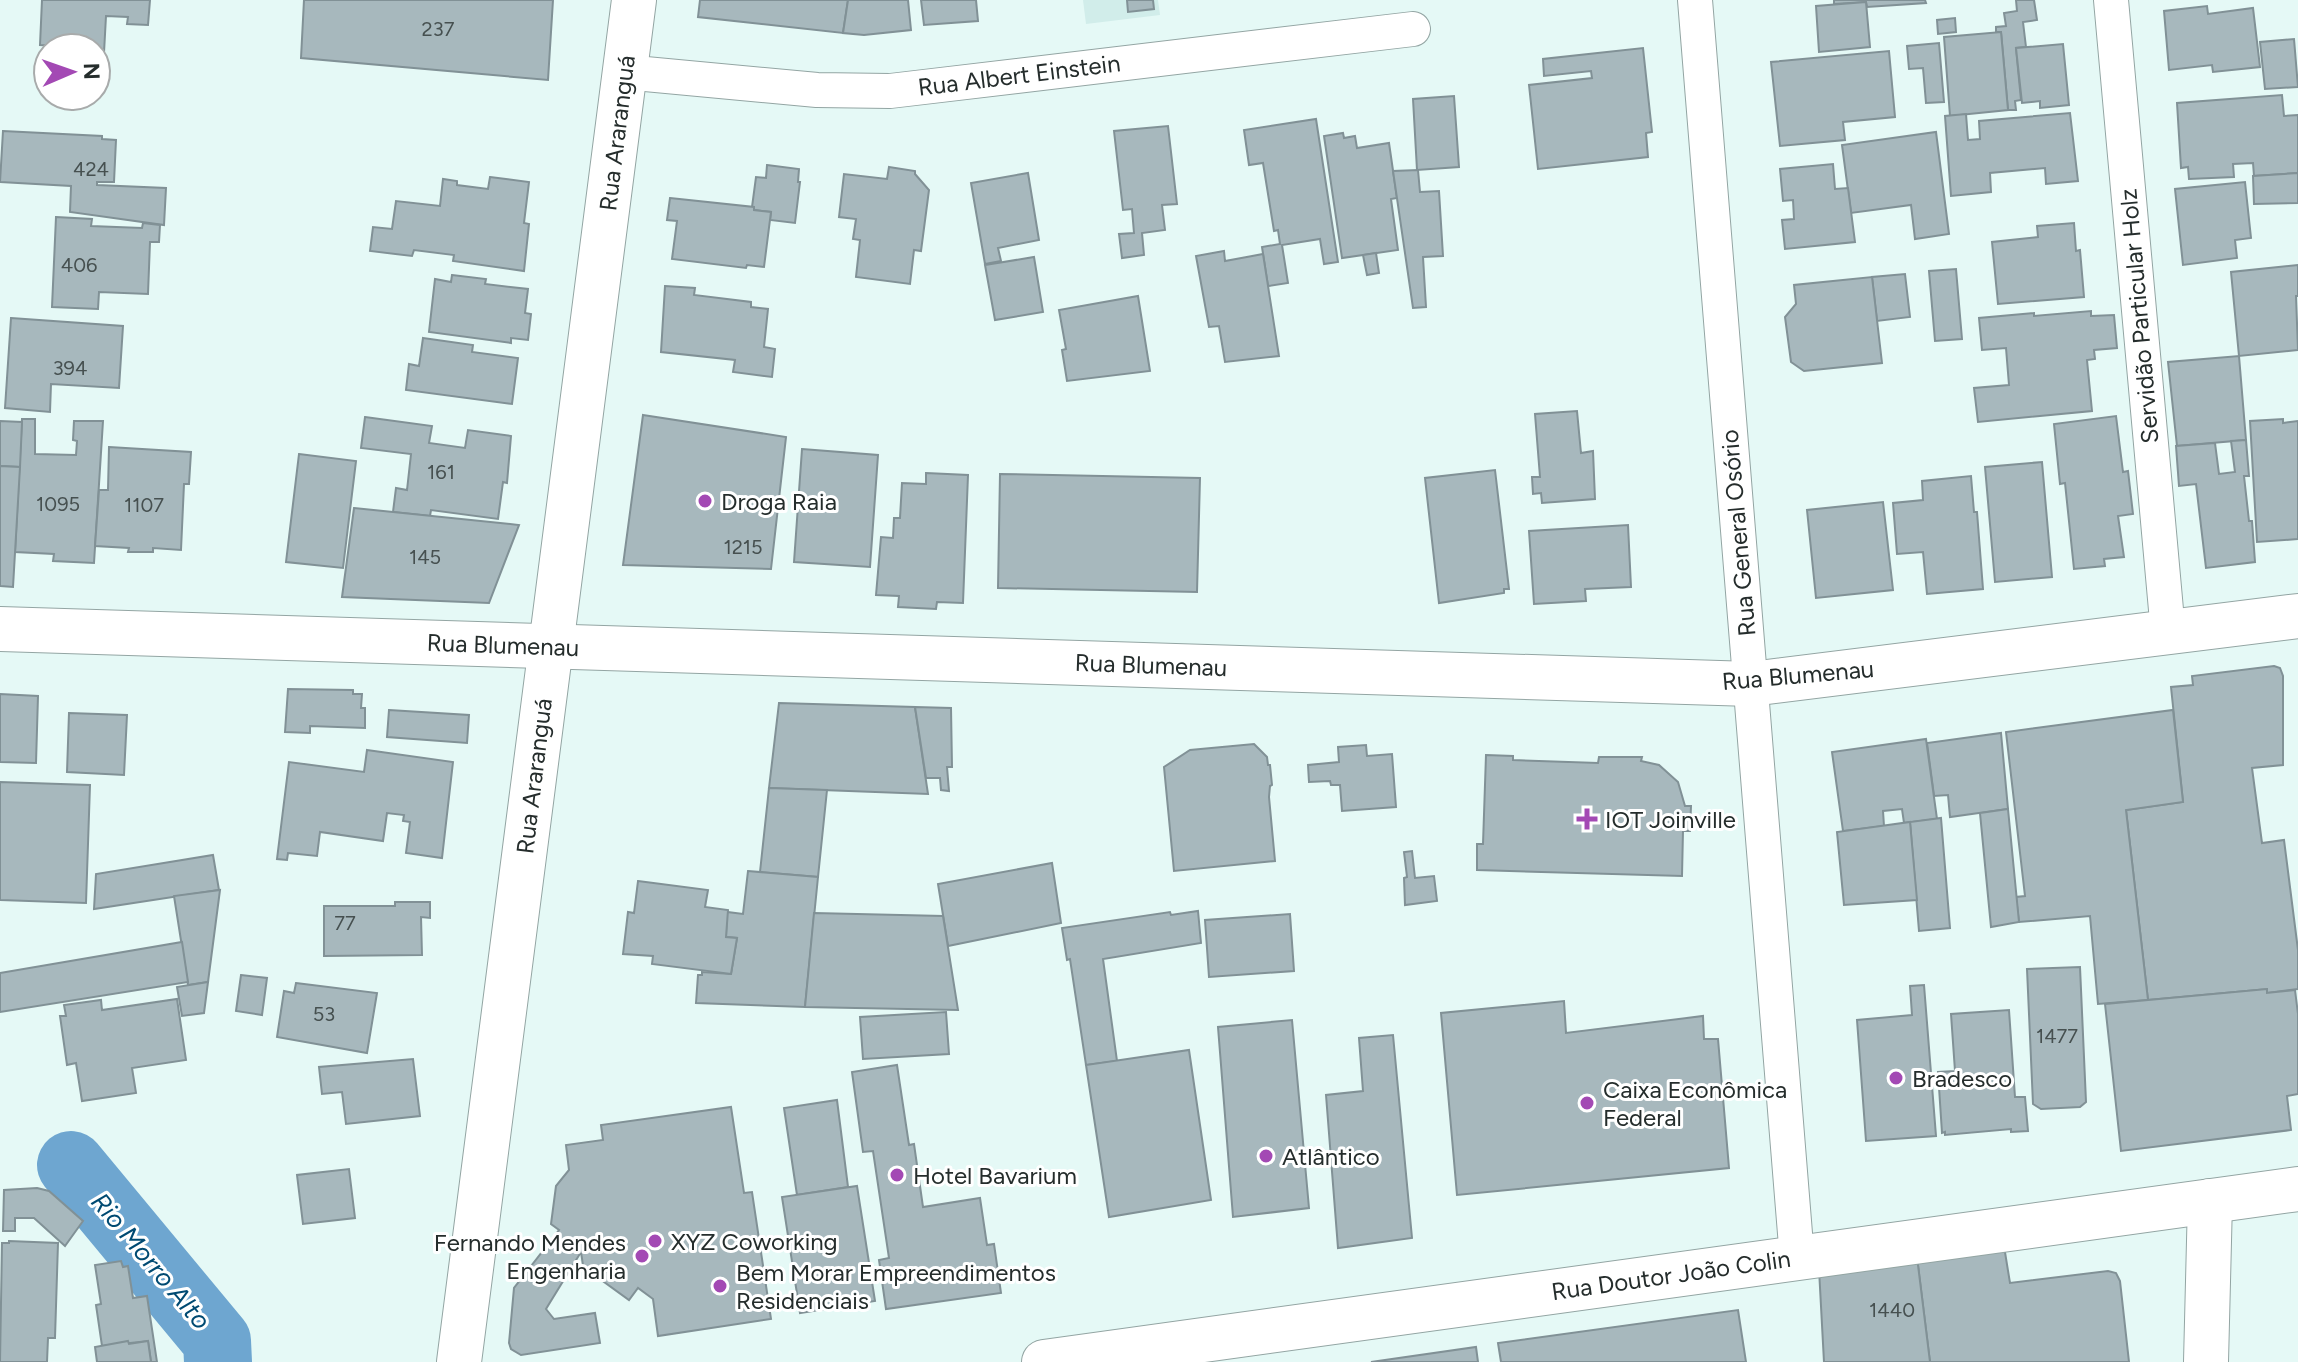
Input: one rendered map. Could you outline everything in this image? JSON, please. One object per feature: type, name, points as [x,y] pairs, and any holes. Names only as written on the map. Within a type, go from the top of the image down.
[{"type":"main road","name":"Rua Araranguá","points":[[459,1362],[634,0]]},
{"type":"main road","name":"Rua Blumenau","points":[[0,629],[1751,684],[2298,616]]},
{"type":"main road","name":"Rua Doutor João Colin","points":[[1044,1362],[1129,1356],[1797,1258],[2298,1189]]},
{"type":"main road","points":[[2206,1362],[2210,1201]]},
{"type":"street","name":"Rua General Osório","points":[[1695,0],[1797,1258]]},
{"type":"street","name":"Servidão Particular Holz","points":[[2111,0],[2168,632]]},
{"type":"street","name":"Rua Albert Einstein","points":[[624,72],[817,90],[890,91],[1413,29]]},
{"type":"shaded area","points":[[1083,0],[1158,0],[1160,15],[1086,24]]},
{"type":"building","points":[[42,0],[150,0],[148,25],[127,24],[128,17],[106,16],[105,32],[41,32]]},
{"type":"building","points":[[304,0],[553,0],[548,80],[301,58]]},
{"type":"building","points":[[700,0],[848,0],[843,33],[698,17]]},
{"type":"building","points":[[848,0],[908,0],[911,30],[864,35],[843,33]]},
{"type":"building","points":[[921,0],[976,0],[978,21],[924,25]]},
{"type":"building","points":[[1127,0],[1153,0],[1154,9],[1128,12]]},
{"type":"building","points":[[1834,0],[1925,0],[1926,3],[1867,7],[1866,2],[1834,4]]},
{"type":"building","points":[[2016,0],[2034,0],[2037,20],[2023,22],[2026,47],[2016,48],[2021,100],[2015,101],[2016,110],[2008,110],[2001,32],[1996,32],[1996,27],[2006,26],[2004,13],[2017,11]]},
{"type":"building","points":[[1866,2],[1870,47],[1819,52],[1816,6]]},
{"type":"building","points":[[2207,6],[2208,14],[2253,8],[2260,67],[2213,72],[2212,65],[2169,70],[2164,11]]},
{"type":"building","points":[[1955,18],[1956,32],[1938,34],[1937,20]]},
{"type":"building","points":[[2001,32],[2008,110],[1950,116],[1944,37]]},
{"type":"building","points":[[2294,39],[2298,87],[2265,89],[2260,42]]},
{"type":"building","points":[[1939,43],[1944,102],[1926,103],[1923,68],[1909,69],[1907,46]]},
{"type":"building","points":[[2063,44],[2069,105],[2040,108],[2040,101],[2022,103],[2016,48]]},
{"type":"building","points":[[1643,48],[1652,132],[1646,133],[1648,157],[1538,169],[1529,85],[1592,78],[1591,71],[1544,76],[1543,59]]},
{"type":"building","points":[[1889,51],[1895,117],[1843,122],[1845,140],[1780,146],[1771,62]]},
{"type":"building","points":[[2282,95],[2284,116],[2298,115],[2298,173],[2254,176],[2253,163],[2233,164],[2234,177],[2189,179],[2188,167],[2181,168],[2177,103]]},
{"type":"building","points":[[1454,96],[1459,167],[1417,170],[1413,99]]},
{"type":"building","points":[[2070,113],[2078,181],[2046,184],[2045,168],[1990,173],[1991,192],[1951,196],[1945,116],[1966,114],[1968,140],[1980,139],[1979,121]]},
{"type":"building","points":[[1316,119],[1338,262],[1324,264],[1320,239],[1282,245],[1288,283],[1268,286],[1262,247],[1280,244],[1278,230],[1274,231],[1263,163],[1249,165],[1244,130]]},
{"type":"building","points":[[1168,126],[1177,204],[1162,205],[1165,230],[1142,233],[1144,255],[1122,258],[1119,234],[1134,233],[1132,209],[1123,210],[1114,131]]},
{"type":"building","points":[[3,131],[102,136],[102,139],[116,140],[114,182],[97,182],[97,185],[166,188],[164,225],[70,212],[71,186],[0,182]]},
{"type":"building","points":[[1936,132],[1949,234],[1915,239],[1911,205],[1851,213],[1842,145]]},
{"type":"building","points":[[1343,133],[1344,138],[1355,136],[1357,148],[1389,143],[1397,198],[1391,199],[1398,250],[1342,258],[1324,136]]},
{"type":"building","points":[[1833,164],[1835,189],[1848,188],[1855,242],[1785,249],[1782,220],[1794,219],[1793,200],[1783,201],[1780,169]]},
{"type":"building","points":[[767,165],[799,169],[795,223],[770,220],[771,212],[752,207],[756,177],[766,178]]},
{"type":"building","points":[[889,167],[915,171],[929,190],[921,251],[914,250],[910,284],[856,277],[860,240],[853,239],[856,219],[839,217],[844,174],[887,179]]},
{"type":"building","points":[[1418,170],[1420,192],[1439,191],[1443,256],[1423,257],[1426,307],[1413,308],[1393,171]]},
{"type":"building","points":[[1028,173],[1039,240],[998,248],[1001,261],[985,264],[971,183]]},
{"type":"building","points":[[2298,173],[2298,203],[2254,204],[2253,176]]},
{"type":"building","points":[[490,177],[529,182],[524,223],[529,224],[524,271],[453,261],[454,255],[414,250],[412,256],[370,251],[373,227],[392,229],[396,201],[440,206],[443,179],[457,181],[457,185],[488,189]]},
{"type":"building","points":[[2245,182],[2251,238],[2235,240],[2237,258],[2183,265],[2175,189]]},
{"type":"building","points":[[670,198],[754,207],[754,210],[771,212],[764,267],[747,265],[746,268],[672,259],[677,221],[667,220]]},
{"type":"building","points":[[56,217],[92,219],[91,226],[142,228],[143,223],[160,225],[159,242],[150,242],[148,294],[99,292],[98,309],[52,307]]},
{"type":"building","points":[[2074,223],[2084,297],[1998,304],[1992,242],[2038,237],[2037,226]]},
{"type":"building","points":[[1224,251],[1225,261],[1263,254],[1279,356],[1225,362],[1219,326],[1209,327],[1196,256]]},
{"type":"building","points":[[1376,253],[1379,273],[1367,275],[1363,255]]},
{"type":"building","points":[[1034,257],[1043,312],[995,320],[985,265]]},
{"type":"building","points":[[2298,265],[2298,350],[2239,356],[2231,272]]},
{"type":"building","points":[[1956,269],[1962,339],[1935,341],[1929,271]]},
{"type":"building","points":[[1905,274],[1910,317],[1877,321],[1872,277]]},
{"type":"building","points":[[452,275],[486,279],[485,284],[528,289],[525,313],[531,314],[528,340],[511,338],[511,343],[429,332],[435,279],[451,282]]},
{"type":"building","points":[[1872,277],[1882,363],[1804,371],[1791,362],[1785,317],[1796,304],[1794,285]]},
{"type":"building","points":[[665,286],[695,288],[694,295],[751,302],[751,307],[768,309],[764,347],[775,349],[772,377],[733,372],[735,360],[661,352]]},
{"type":"building","points":[[1138,296],[1150,371],[1067,381],[1062,350],[1066,349],[1059,310]]},
{"type":"building","points":[[2091,311],[2091,316],[2114,315],[2117,348],[2094,350],[2095,359],[2087,360],[2092,411],[1978,422],[1974,388],[2009,385],[2006,348],[1982,350],[1979,318]]},
{"type":"building","points":[[11,318],[123,326],[119,388],[51,384],[50,412],[5,408]]},
{"type":"building","points":[[423,338],[473,345],[472,352],[518,358],[512,404],[406,390],[409,364],[419,366]]},
{"type":"building","points":[[2239,356],[2246,440],[2177,446],[2168,362]]},
{"type":"building","points":[[1577,411],[1581,453],[1593,451],[1595,499],[1542,503],[1541,493],[1533,494],[1532,477],[1540,477],[1535,414]]},
{"type":"building","name":"Droga Raia","points":[[643,415],[786,437],[771,569],[623,565]]},
{"type":"building","points":[[2116,416],[2123,472],[2128,471],[2133,514],[2118,516],[2124,557],[2104,559],[2105,566],[2074,569],[2065,483],[2060,484],[2054,424]]},
{"type":"building","points":[[365,417],[432,426],[429,443],[465,448],[468,430],[511,436],[507,483],[503,482],[498,519],[431,510],[430,516],[393,512],[396,488],[407,490],[411,454],[361,448]]},
{"type":"building","points":[[22,419],[35,419],[35,454],[76,455],[74,421],[103,421],[94,563],[53,561],[54,554],[15,552]]},
{"type":"building","points":[[2283,419],[2283,423],[2298,421],[2298,539],[2257,542],[2250,421]]},
{"type":"building","points":[[0,421],[22,422],[20,467],[0,466]]},
{"type":"building","points":[[2246,440],[2249,476],[2244,476],[2255,562],[2206,568],[2196,484],[2179,486],[2176,446],[2215,443],[2219,474],[2235,472],[2231,441]]},
{"type":"building","points":[[109,447],[191,452],[189,484],[184,484],[181,550],[153,548],[153,552],[128,552],[129,548],[95,546],[99,490],[108,490]]},
{"type":"building","points":[[802,449],[878,455],[870,567],[794,562]]},
{"type":"building","points":[[299,454],[356,461],[343,568],[286,562]]},
{"type":"building","points":[[2042,462],[2052,577],[1995,582],[1985,467]]},
{"type":"building","points":[[0,466],[20,467],[13,587],[0,586]]},
{"type":"building","points":[[1495,470],[1509,589],[1504,589],[1504,593],[1439,603],[1425,478]]},
{"type":"building","points":[[926,473],[968,475],[963,603],[937,602],[936,609],[898,607],[899,596],[876,595],[881,537],[893,538],[894,518],[900,518],[902,483],[926,484]]},
{"type":"building","points":[[1000,474],[1200,478],[1197,592],[998,588]]},
{"type":"building","points":[[1971,476],[1983,589],[1927,594],[1923,552],[1897,554],[1893,503],[1923,500],[1922,481]]},
{"type":"building","points":[[1883,502],[1893,590],[1816,598],[1807,510]]},
{"type":"building","points":[[354,508],[519,525],[489,603],[342,597]]},
{"type":"building","points":[[1628,525],[1631,587],[1585,589],[1586,601],[1534,604],[1529,531]]},
{"type":"building","points":[[2274,666],[2280,668],[2283,676],[2283,765],[2252,768],[2262,843],[2284,840],[2298,950],[2298,989],[2148,1000],[2126,810],[2183,802],[2171,687],[2193,685],[2192,676]]},
{"type":"building","points":[[288,689],[353,690],[353,694],[362,694],[365,728],[310,726],[310,733],[285,732]]},
{"type":"building","points":[[0,694],[38,696],[36,763],[0,762]]},
{"type":"building","points":[[779,703],[915,707],[928,794],[769,788]]},
{"type":"building","points":[[915,707],[951,708],[952,767],[947,767],[949,791],[941,790],[940,778],[926,778]]},
{"type":"building","points":[[389,710],[469,715],[467,743],[387,737]]},
{"type":"building","points":[[2173,710],[2183,802],[2126,810],[2148,1000],[2098,1004],[2090,916],[2019,922],[2016,897],[2025,896],[2006,732]]},
{"type":"building","points":[[69,713],[127,715],[124,775],[67,772]]},
{"type":"building","points":[[2001,733],[2008,809],[1950,817],[1948,795],[1934,796],[1927,743]]},
{"type":"building","points":[[1926,739],[1937,819],[1904,823],[1902,809],[1883,811],[1884,826],[1843,831],[1832,752]]},
{"type":"building","points":[[1254,744],[1267,757],[1270,765],[1272,785],[1269,797],[1275,861],[1174,871],[1164,767],[1190,750]]},
{"type":"building","points":[[1366,745],[1367,756],[1392,754],[1396,807],[1342,811],[1340,785],[1331,785],[1330,781],[1309,782],[1308,765],[1339,762],[1338,747]]},
{"type":"building","points":[[367,750],[453,762],[442,858],[406,853],[410,822],[403,821],[404,815],[387,813],[383,841],[320,832],[317,856],[288,853],[287,860],[277,859],[289,762],[364,772]]},
{"type":"building","name":"IOT Joinville","points":[[1486,755],[1513,756],[1513,760],[1598,763],[1599,757],[1642,757],[1641,761],[1659,765],[1678,782],[1685,806],[1691,806],[1690,831],[1683,831],[1682,876],[1477,870],[1477,844],[1483,844]]},
{"type":"building","points":[[0,782],[90,785],[86,903],[0,900]]},
{"type":"building","points":[[769,788],[827,790],[818,877],[760,872]]},
{"type":"building","points":[[2008,809],[2019,922],[1991,927],[1980,813]]},
{"type":"building","points":[[1941,818],[1950,928],[1919,931],[1910,822]]},
{"type":"building","points":[[1910,822],[1917,900],[1844,905],[1837,832]]},
{"type":"building","points":[[1412,851],[1415,878],[1434,876],[1437,901],[1405,905],[1404,878],[1407,877],[1404,852]]},
{"type":"building","points":[[213,855],[219,890],[94,909],[96,874]]},
{"type":"building","points":[[1052,863],[1061,923],[948,946],[938,884]]},
{"type":"building","points":[[748,871],[818,877],[805,1007],[696,1003],[698,975],[702,972],[731,974],[737,938],[726,937],[727,912],[743,914]]},
{"type":"building","points":[[638,881],[708,890],[705,907],[728,910],[726,937],[737,938],[731,974],[652,964],[653,956],[623,954],[628,912],[634,913]]},
{"type":"building","points":[[220,890],[208,982],[188,985],[174,896]]},
{"type":"building","points":[[395,902],[430,902],[430,918],[421,917],[422,955],[324,956],[324,906],[395,906]]},
{"type":"building","points":[[1198,911],[1201,943],[1103,959],[1117,1061],[1086,1065],[1070,959],[1067,960],[1062,928],[1170,912],[1171,915]]},
{"type":"building","points":[[814,913],[943,916],[958,1010],[805,1007]]},
{"type":"building","points":[[1290,914],[1294,971],[1209,977],[1205,920]]},
{"type":"building","points":[[182,942],[188,982],[0,1012],[0,973]]},
{"type":"building","points":[[2080,967],[2086,1102],[2080,1107],[2041,1109],[2033,1104],[2027,969]]},
{"type":"building","points":[[241,975],[267,978],[262,1015],[236,1011]]},
{"type":"building","points":[[208,982],[204,1013],[182,1016],[177,987]]},
{"type":"building","points":[[296,983],[377,993],[367,1053],[277,1037],[284,991],[294,993]]},
{"type":"building","name":"Bradesco","points":[[1924,985],[1936,1136],[1866,1141],[1857,1020],[1912,1015],[1910,986]]},
{"type":"building","points":[[2267,989],[2267,993],[2295,990],[2298,1094],[2287,1096],[2291,1130],[2121,1151],[2105,1004]]},
{"type":"building","points":[[177,999],[186,1060],[132,1068],[136,1093],[82,1101],[76,1063],[67,1065],[60,1016],[66,1016],[64,1005],[101,1000],[102,1010]]},
{"type":"building","name":"Caixa Econômica Federal","points":[[1564,1001],[1566,1033],[1703,1016],[1704,1039],[1718,1039],[1729,1168],[1457,1195],[1441,1013]]},
{"type":"building","points":[[2009,1010],[2015,1097],[2025,1097],[2028,1131],[2011,1132],[2011,1129],[1945,1135],[1945,1132],[1942,1133],[1938,1072],[1955,1071],[1951,1014]]},
{"type":"building","points":[[946,1012],[949,1054],[863,1059],[860,1017]]},
{"type":"building","name":"Atlântico","points":[[1292,1020],[1309,1208],[1233,1217],[1218,1027]]},
{"type":"building","points":[[1393,1035],[1412,1238],[1338,1248],[1326,1095],[1363,1091],[1359,1038]]},
{"type":"building","points":[[1189,1050],[1211,1200],[1109,1217],[1086,1065]]},
{"type":"building","points":[[413,1059],[420,1116],[346,1124],[342,1092],[322,1094],[319,1067]]},
{"type":"building","name":"Hotel Bavarium","points":[[897,1065],[909,1145],[914,1144],[923,1207],[980,1198],[987,1245],[994,1244],[1001,1293],[886,1309],[879,1260],[889,1258],[873,1151],[863,1152],[852,1072]]},
{"type":"building","points":[[837,1100],[848,1187],[797,1195],[784,1108]]},
{"type":"building","name":"XYZ Coworking","points":[[731,1107],[744,1193],[752,1192],[771,1319],[658,1336],[653,1299],[638,1288],[629,1300],[600,1279],[609,1268],[584,1272],[581,1252],[546,1309],[554,1319],[595,1313],[600,1343],[521,1355],[511,1349],[514,1288],[559,1230],[551,1224],[556,1186],[569,1170],[566,1145],[603,1140],[601,1125]]},
{"type":"building","points":[[349,1169],[355,1218],[303,1224],[297,1175]]},
{"type":"building","points":[[857,1186],[875,1301],[800,1313],[782,1197]]},
{"type":"building","points":[[37,1188],[49,1191],[83,1221],[65,1246],[34,1218],[15,1218],[15,1231],[3,1231],[4,1190]]},
{"type":"building","points":[[2,1243],[58,1243],[55,1338],[48,1338],[47,1362],[0,1362]]},
{"type":"building","points":[[2004,1246],[2010,1283],[2108,1271],[2116,1273],[2120,1281],[2129,1362],[1930,1362],[1917,1257]]},
{"type":"building","points":[[1917,1257],[1930,1362],[1824,1362],[1819,1269]]},
{"type":"building","points":[[121,1261],[123,1267],[128,1266],[133,1298],[147,1296],[157,1362],[151,1362],[148,1341],[102,1346],[96,1305],[101,1304],[95,1265]]},
{"type":"building","points":[[1738,1310],[1746,1362],[1501,1362],[1498,1343]]},
{"type":"building","points":[[128,1341],[129,1344],[148,1341],[151,1362],[97,1362],[95,1347]]},
{"type":"building","points":[[1476,1347],[1478,1362],[1371,1362]]},
{"type":"waterway","name":"Rio Morro Alto","points":[[71,1165],[217,1341],[218,1362]]},
{"type":"place","name":"Droga Raia","points":[[705,501]]},
{"type":"place","name":"IOT Joinville","points":[[1587,819]]},
{"type":"place","name":"Bradesco","points":[[1896,1078]]},
{"type":"place","name":"Caixa Econômica Federal","points":[[1587,1103]]},
{"type":"place","name":"Atlântico","points":[[1266,1156]]},
{"type":"place","name":"Hotel Bavarium","points":[[897,1175]]},
{"type":"place","name":"XYZ Coworking","points":[[655,1241]]},
{"type":"place","name":"Fernando Mendes Engenharia","points":[[642,1256]]},
{"type":"place","name":"Bem Morar Empreendimentos Residenciais","points":[[720,1286]]}]
